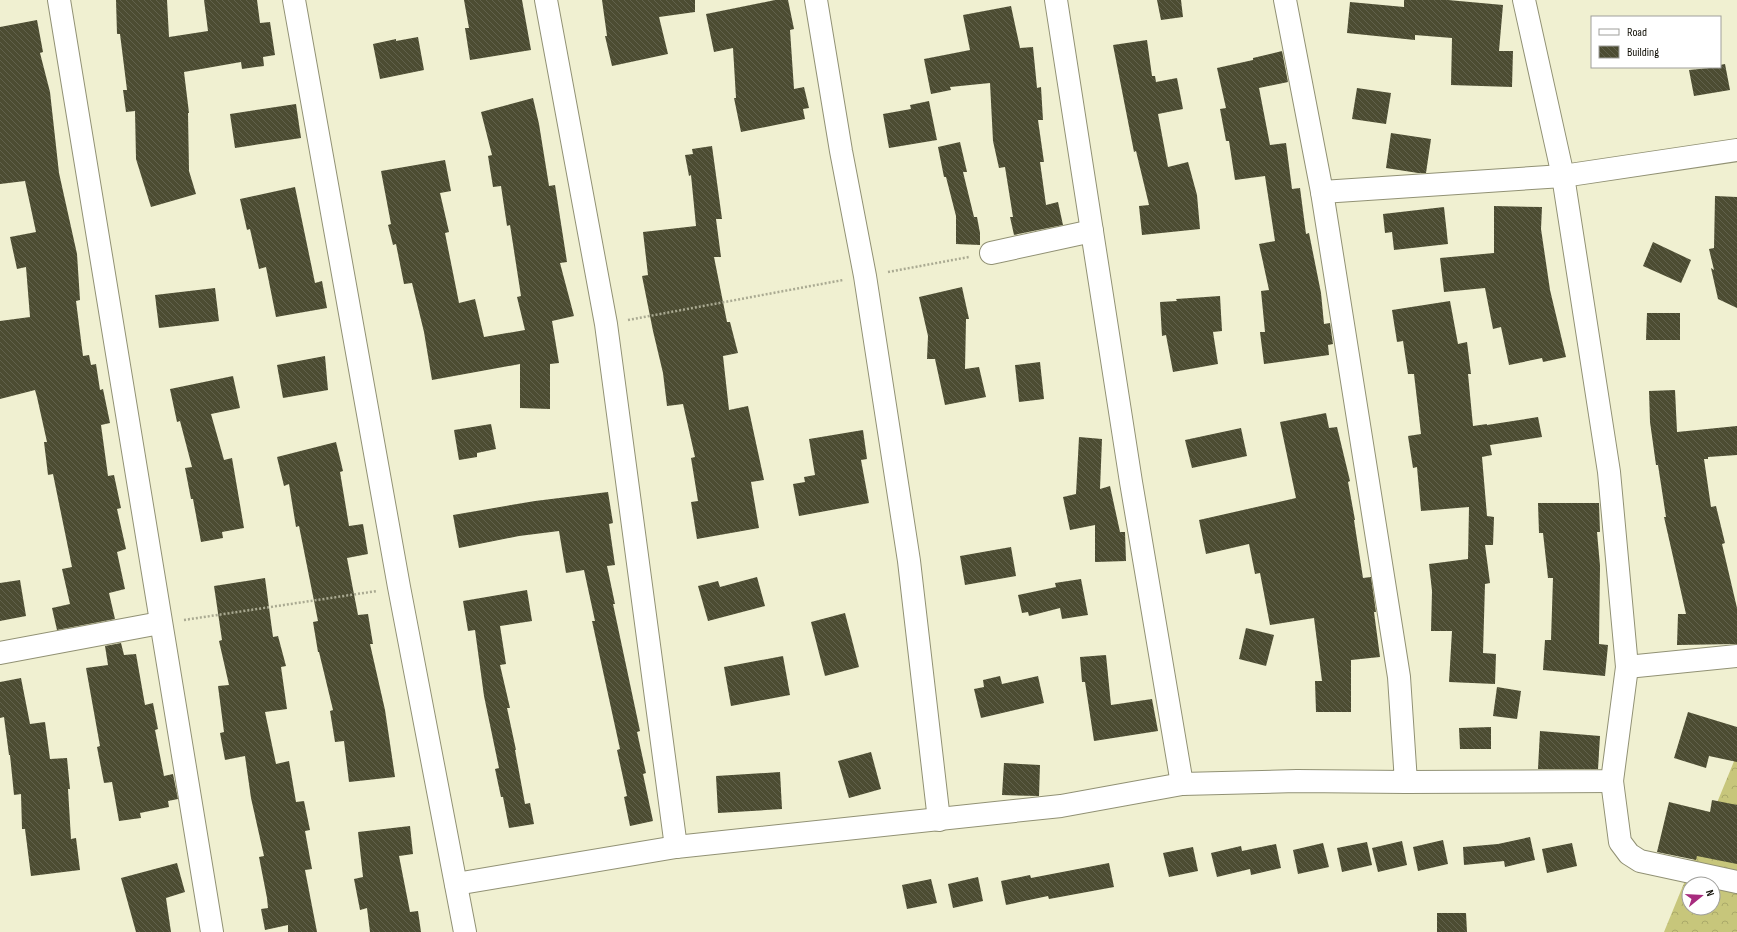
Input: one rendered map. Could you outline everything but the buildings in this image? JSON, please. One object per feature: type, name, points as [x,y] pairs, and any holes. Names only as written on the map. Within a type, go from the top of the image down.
[{"type":"street","points":[[59,0],[160,623],[212,932]]},
{"type":"street","points":[[294,0],[399,588],[465,932]]},
{"type":"street","points":[[546,0],[606,324],[676,847]]},
{"type":"street","points":[[816,0],[841,151],[864,276],[909,561],[938,820]]},
{"type":"street","points":[[1056,0],[1131,482],[1182,784]]},
{"type":"street","points":[[1285,0],[1322,192],[1399,677],[1406,782]]},
{"type":"street","points":[[1524,0],[1563,176],[1609,472],[1627,667],[1612,781],[1620,842],[1629,854],[1640,861],[1737,882]]},
{"type":"street","points":[[1322,192],[1563,176],[1737,150]]},
{"type":"street","points":[[991,253],[1092,231]]},
{"type":"street","points":[[0,654],[160,623]]},
{"type":"street","points":[[1627,667],[1737,656]]},
{"type":"street","points":[[456,884],[676,847],[1061,806],[1182,784],[1297,781],[1612,781]]},
{"type":"path","points":[[606,324],[991,253]]},
{"type":"path","points":[[160,623],[399,588]]},
{"type":"green space","points":[[1737,754],[1737,932],[1664,932],[1681,891],[1681,916],[1721,916],[1721,876],[1687,876]]}]
